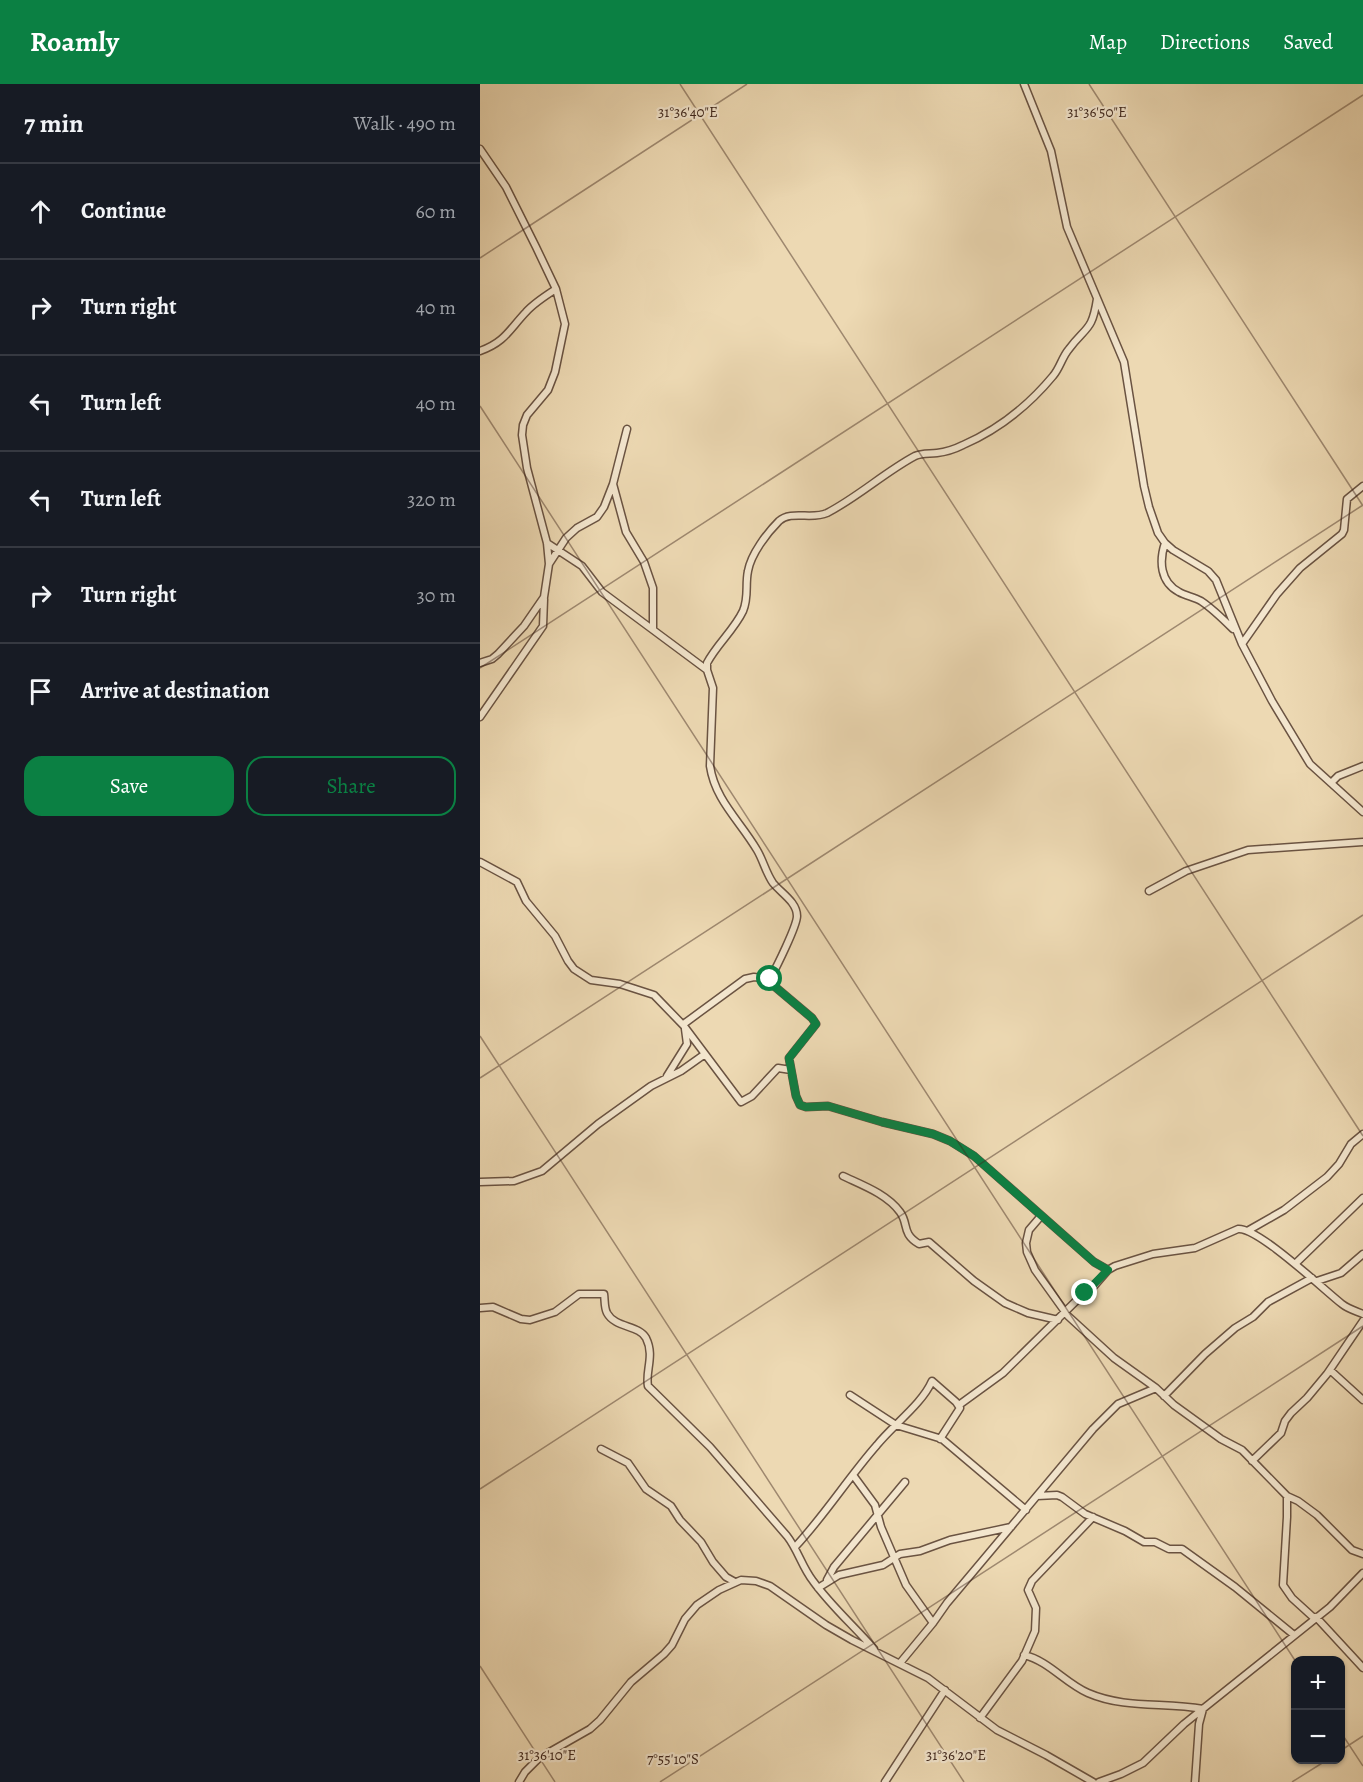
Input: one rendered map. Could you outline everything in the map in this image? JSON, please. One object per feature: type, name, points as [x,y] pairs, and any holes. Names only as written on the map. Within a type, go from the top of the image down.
[{"type":"street","points":[[1024,84],[1052,151],[1067,227],[1124,362],[1149,507],[1158,533],[1165,543],[1208,571],[1216,580],[1235,632],[1272,701],[1311,764],[1363,812]]},
{"type":"street","points":[[480,149],[512,199],[556,289],[563,312],[564,335],[548,390],[527,415],[522,435],[527,468],[547,543],[549,564],[543,626],[480,717]]},
{"type":"street","points":[[480,351],[506,337],[535,303],[556,289]]},
{"type":"street","points":[[767,980],[773,974],[795,926],[797,914],[792,902],[770,877],[756,848],[718,794],[710,766],[713,688],[707,663],[743,610],[748,597],[747,573],[750,564],[768,534],[780,520],[789,516],[812,517],[826,513],[917,455],[960,447],[981,437],[1008,418],[1051,378],[1070,348],[1087,332],[1094,319],[1097,300]]},
{"type":"street","points":[[549,564],[559,552],[566,538],[577,528],[597,517],[604,507],[613,484],[627,429]]},
{"type":"street","points":[[613,484],[626,532],[644,561],[652,588],[653,628]]},
{"type":"street","points":[[1242,644],[1277,594],[1315,555],[1342,534],[1347,499],[1363,486]]},
{"type":"street","points":[[547,543],[582,566],[602,591],[707,670]]},
{"type":"street","points":[[1165,543],[1160,558],[1162,572],[1172,587],[1178,592],[1200,600],[1235,632]]},
{"type":"street","points":[[480,663],[498,654],[524,626],[544,597]]},
{"type":"street","points":[[1331,783],[1338,776],[1363,766]]},
{"type":"street","points":[[1149,891],[1186,871],[1248,850],[1363,842]]},
{"type":"street","points":[[480,862],[517,882],[520,892],[533,912],[555,936],[568,961],[579,973],[591,980],[620,984],[654,995],[685,1027],[741,1102],[752,1096],[778,1068],[791,1070]]},
{"type":"street","points":[[665,1078],[687,1044],[685,1023],[718,1001],[738,983],[754,977],[767,980],[816,1024],[790,1057],[789,1062],[796,1096],[802,1107],[828,1106],[933,1134],[950,1141],[974,1156],[1094,1262],[1108,1270]]},
{"type":"street","points":[[480,1182],[514,1181],[542,1171],[598,1124],[665,1078],[681,1071],[705,1054]]},
{"type":"street","points":[[1249,1230],[1284,1210],[1328,1177],[1351,1144],[1363,1134]]},
{"type":"street","points":[[843,1176],[886,1198],[900,1212],[905,1229],[912,1239],[919,1244],[929,1242],[974,1281],[1005,1303],[1028,1314],[1058,1320]]},
{"type":"street","points":[[1295,1264],[1363,1198]]},
{"type":"street","points":[[1041,1216],[1029,1230],[1027,1252],[1035,1270],[1065,1313],[1114,1358],[1208,1430],[1242,1450],[1287,1496],[1317,1515],[1352,1550],[1363,1554]]},
{"type":"street","points":[[940,1439],[958,1412],[959,1405],[1003,1373],[1108,1270],[1153,1254],[1184,1251],[1238,1229],[1249,1230],[1315,1280],[1343,1306],[1363,1314]]},
{"type":"street","points":[[1164,1396],[1205,1354],[1234,1328],[1253,1317],[1268,1302],[1315,1280],[1341,1273],[1363,1254]]},
{"type":"street","points":[[480,1308],[493,1307],[521,1319],[530,1320],[555,1312],[579,1294],[604,1294],[605,1307],[610,1317],[627,1328],[640,1332],[647,1340],[650,1363],[648,1386],[710,1447],[788,1536],[805,1570],[818,1588],[876,1652]]},
{"type":"street","points":[[1252,1461],[1281,1433],[1285,1420],[1330,1370],[1363,1321]]},
{"type":"street","points":[[1330,1370],[1363,1400]]},
{"type":"street","points":[[795,1547],[811,1530],[876,1445],[925,1393],[932,1381],[959,1405]]},
{"type":"street","points":[[900,1663],[947,1602],[1111,1410],[1123,1401],[1156,1388]]},
{"type":"street","points":[[850,1395],[896,1425],[940,1439],[1026,1509]]},
{"type":"street","points":[[602,1449],[628,1463],[645,1489],[671,1506],[680,1520],[701,1542],[713,1562],[726,1577],[735,1582]]},
{"type":"street","points":[[853,1475],[871,1498],[894,1559],[910,1593],[927,1612],[933,1623]]},
{"type":"street","points":[[827,1580],[834,1567],[905,1482]]},
{"type":"street","points":[[1037,1496],[1057,1495],[1085,1514],[1144,1542],[1155,1542],[1169,1549],[1182,1549],[1235,1587],[1294,1635]]},
{"type":"street","points":[[1287,1496],[1283,1585],[1292,1598],[1315,1617],[1363,1668]]},
{"type":"street","points":[[980,1718],[1018,1667],[1035,1631],[1036,1608],[1029,1593],[1030,1585],[1093,1517]]},
{"type":"street","points":[[818,1588],[827,1580],[839,1575],[883,1565],[900,1554],[920,1551],[950,1540],[1011,1527]]},
{"type":"street","points":[[1099,1782],[1143,1763],[1203,1708],[1344,1594],[1363,1573]]},
{"type":"street","points":[[519,1782],[539,1758],[595,1724],[631,1682],[664,1654],[691,1611],[712,1594],[741,1580],[756,1581],[770,1586],[826,1625],[928,1678],[1009,1737],[1093,1782]]},
{"type":"street","points":[[1024,1655],[1048,1666],[1069,1684],[1095,1696],[1134,1705],[1173,1704],[1203,1708]]},
{"type":"street","points":[[885,1782],[945,1690]]},
{"type":"street","points":[[1195,1782],[1199,1724],[1203,1708]]},
{"type":"route","points":[[770,979],[767,980],[816,1024],[816,1027],[789,1058],[796,1096],[802,1107],[828,1106],[906,1129],[933,1134],[950,1141],[974,1156],[1094,1262],[1108,1270],[1085,1293]]}]
